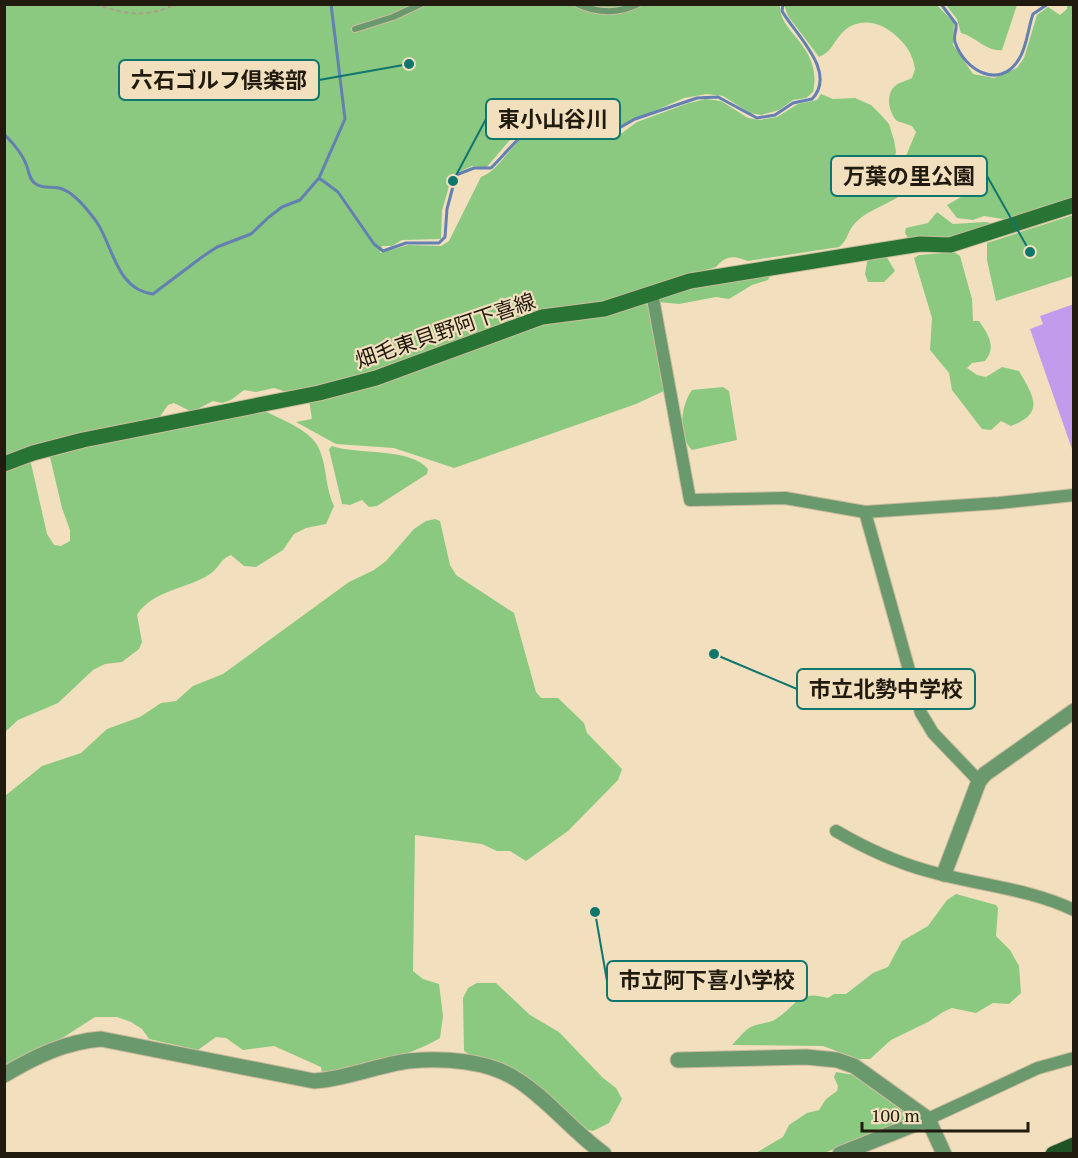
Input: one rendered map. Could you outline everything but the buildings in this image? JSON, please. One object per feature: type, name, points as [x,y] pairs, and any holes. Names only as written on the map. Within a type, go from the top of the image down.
[{"type":"main road","name":"畑毛東貝野阿下喜線","points":[[4,465],[33,453],[82,440],[319,393],[376,378],[542,317],[604,309],[690,280],[742,270],[920,244],[950,245],[1074,205]]},
{"type":"main road","points":[[1053,1154],[1074,1145]]},
{"type":"street","points":[[652,293],[690,500],[785,498],[865,512],[999,503],[1074,495]]},
{"type":"street","points":[[865,512],[921,713],[933,733],[979,781]]},
{"type":"street","points":[[944,874],[979,781],[985,774],[1074,711]]},
{"type":"street","points":[[836,831],[898,861],[1041,896],[1074,910]]},
{"type":"street","points":[[4,1074],[59,1047],[80,1041],[101,1039],[314,1081],[330,1080],[407,1062],[473,1064],[495,1069],[515,1078],[581,1138],[604,1154]]},
{"type":"street","points":[[678,1060],[806,1057],[837,1060],[854,1066],[928,1119],[944,1154]]},
{"type":"street","points":[[840,1154],[928,1119],[1038,1068],[1074,1058]]},
{"type":"lane","points":[[355,29],[393,18],[421,4]]},
{"type":"lane","points":[[577,4],[589,10],[604,11],[628,9],[638,4]]},
{"type":"path","points":[[95,4],[125,13],[146,14],[161,12],[175,4]]},
{"type":"green space","points":[[5,5],[780,5],[781,15],[812,63],[813,92],[806,98],[793,100],[779,110],[761,115],[750,113],[723,96],[707,94],[684,98],[614,129],[565,118],[540,120],[509,141],[486,168],[472,166],[452,175],[442,211],[441,239],[402,240],[392,246],[382,246],[380,253],[408,245],[441,246],[449,241],[481,177],[490,172],[521,138],[543,124],[564,121],[608,133],[622,133],[637,122],[706,99],[721,101],[748,118],[759,120],[777,117],[798,104],[817,100],[821,94],[833,99],[855,98],[871,105],[889,124],[896,152],[891,173],[895,180],[902,183],[902,194],[857,221],[839,247],[748,261],[735,257],[727,258],[716,267],[602,301],[567,306],[341,381],[290,393],[274,388],[256,392],[244,390],[231,400],[222,403],[213,401],[192,412],[174,403],[168,405],[159,418],[31,446],[5,456]]},
{"type":"green space","points":[[784,5],[937,5],[954,23],[953,45],[973,74],[994,78],[1017,68],[1024,58],[1037,15],[1048,7],[1060,15],[1067,9],[1067,5],[1073,5],[1073,199],[1009,220],[984,216],[973,220],[957,218],[947,205],[961,197],[951,174],[939,168],[904,175],[900,170],[916,132],[912,126],[897,121],[889,104],[892,90],[912,78],[915,69],[905,45],[887,29],[865,22],[850,26],[828,51],[819,57],[788,16]]},
{"type":"green space","points":[[946,5],[1017,5],[1002,50],[986,47],[961,33],[957,19]]},
{"type":"green space","points":[[937,212],[953,224],[985,222],[998,224],[963,237],[910,241],[905,233],[906,228],[928,223]]},
{"type":"green space","points":[[1073,215],[1073,276],[996,301],[987,260],[987,243]]},
{"type":"green space","points":[[954,252],[960,256],[972,299],[973,321],[979,321],[991,346],[989,356],[985,361],[972,363],[967,368],[977,375],[986,377],[1002,367],[1019,371],[1032,396],[1032,410],[1029,416],[1011,426],[1001,421],[991,430],[982,429],[952,390],[949,373],[930,350],[932,318],[914,258],[919,255]]},
{"type":"green space","points":[[886,256],[895,271],[884,282],[868,282],[865,274],[868,257]]},
{"type":"green space","points":[[772,273],[768,280],[752,285],[729,299],[716,297],[679,304],[658,302],[662,295]]},
{"type":"green space","points":[[644,302],[650,308],[664,391],[636,404],[454,468],[394,448],[336,444],[296,422],[312,419],[309,400],[545,322]]},
{"type":"green space","points":[[723,387],[729,391],[737,440],[692,450],[684,436],[682,420],[688,396],[692,390]]},
{"type":"green space","points":[[263,410],[304,431],[320,451],[334,506],[326,524],[306,528],[294,534],[283,550],[256,567],[244,566],[231,555],[225,558],[213,572],[201,579],[152,600],[137,615],[142,642],[139,649],[122,662],[105,664],[93,670],[58,703],[18,720],[5,732],[5,471],[30,459],[47,534],[54,545],[61,546],[70,541],[70,530],[62,508],[50,457],[56,453]]},
{"type":"green space","points":[[332,446],[409,457],[428,469],[427,474],[377,506],[369,507],[362,500],[350,505],[342,504],[329,449]]},
{"type":"green space","points":[[435,519],[440,521],[450,565],[456,575],[514,613],[536,692],[541,698],[558,698],[584,723],[587,733],[622,769],[618,780],[568,831],[526,861],[510,851],[497,851],[482,844],[415,835],[413,971],[423,979],[439,984],[443,1016],[440,1038],[398,1056],[322,1073],[321,1067],[274,1046],[243,1050],[226,1038],[216,1037],[198,1050],[149,1039],[142,1029],[117,1017],[95,1017],[64,1037],[5,1066],[5,796],[42,766],[81,753],[107,729],[140,717],[161,703],[176,701],[193,686],[223,674],[349,582],[374,570],[386,561],[414,529],[426,521]]},
{"type":"green space","points":[[956,894],[996,905],[998,908],[996,936],[1010,950],[1019,966],[1021,993],[1009,1004],[993,1003],[976,1013],[952,1008],[891,1040],[870,1059],[858,1059],[823,1046],[732,1045],[749,1028],[776,1019],[804,997],[828,998],[834,994],[846,994],[873,973],[888,967],[902,941],[928,926],[947,900]]},
{"type":"green space","points":[[477,983],[496,983],[530,1015],[559,1032],[603,1078],[616,1088],[622,1099],[609,1123],[593,1131],[581,1128],[464,1051],[463,998],[468,988]]},
{"type":"green space","points":[[836,1072],[854,1075],[915,1114],[914,1119],[824,1153],[754,1154],[783,1137],[789,1125],[807,1113],[819,1110],[826,1099],[837,1091],[838,1086],[834,1077]]},
{"type":"waterway","points":[[319,178],[345,119],[331,4]]},
{"type":"waterway","points":[[4,134],[22,156],[34,182],[39,186],[64,190],[79,201],[102,231],[123,275],[141,291],[153,294],[217,247],[251,234],[282,207],[300,200],[319,178],[338,192],[374,244],[383,251],[406,243],[439,243],[445,237],[447,209],[456,175],[474,168],[491,168],[524,134],[544,122],[555,119],[568,120],[614,131],[635,119],[697,98],[718,97],[757,118],[775,115],[793,103],[812,99],[819,88],[820,77],[817,65],[782,11],[783,4]]},
{"type":"waterway","points":[[941,4],[956,24],[955,40],[966,61],[983,73],[993,75],[1002,74],[1011,69],[1019,59],[1024,49],[1033,14],[1048,4]]},
{"type":"place","name":"六石ゴルフ倶楽部","points":[[409,64]]},
{"type":"place","name":"東小山谷川","points":[[453,181]]},
{"type":"place","name":"万葉の里公園","points":[[1030,252]]},
{"type":"place","name":"市立北勢中学校","points":[[714,654]]},
{"type":"place","name":"市立阿下喜小学校","points":[[595,912]]}]
